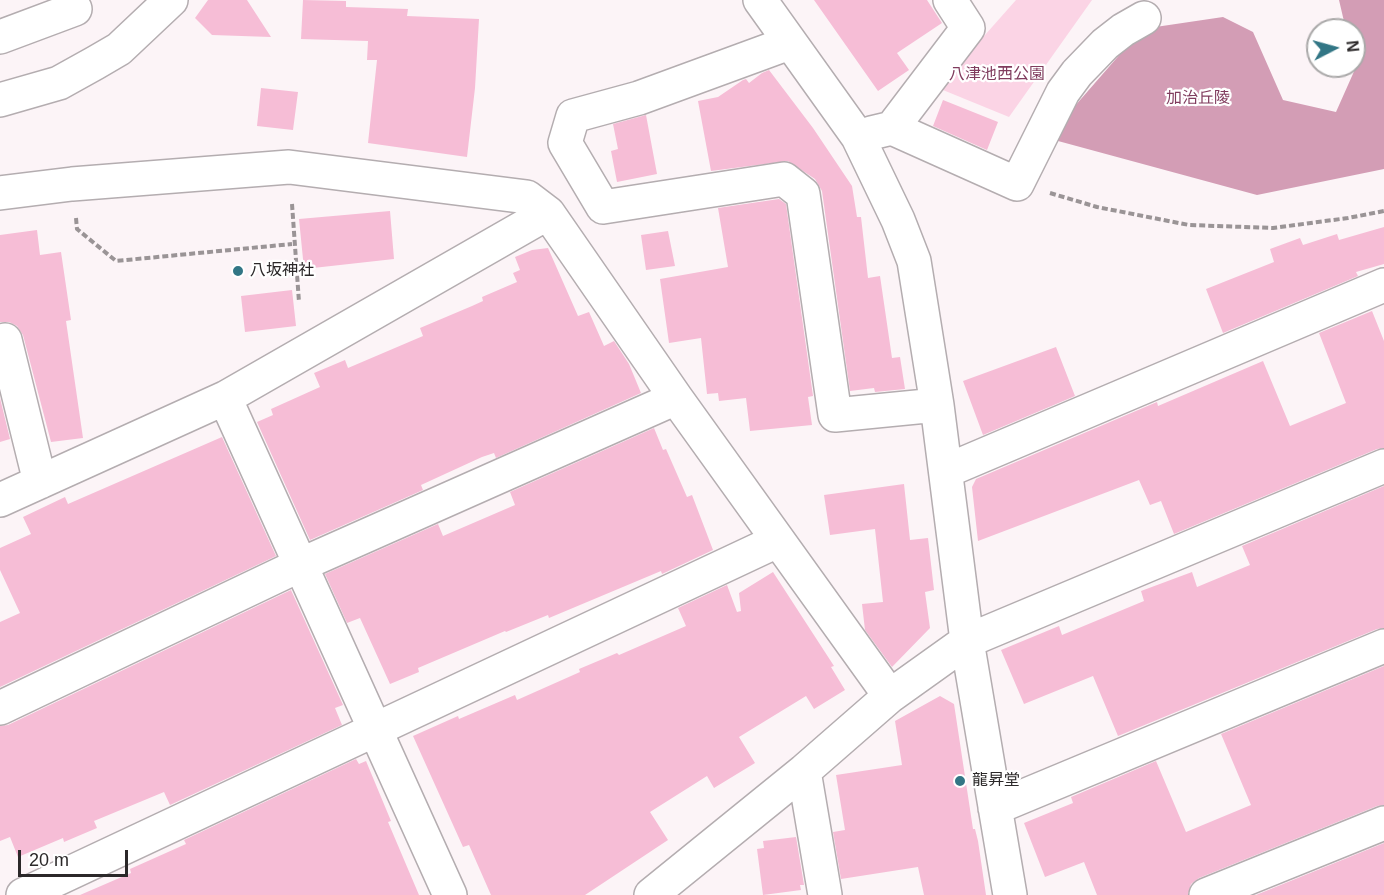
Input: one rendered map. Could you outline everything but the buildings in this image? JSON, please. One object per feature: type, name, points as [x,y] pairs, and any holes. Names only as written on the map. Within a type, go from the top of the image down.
[{"type":"street","points":[[0,100],[58,83],[119,49],[171,0]]},
{"type":"street","points":[[760,0],[858,137],[898,220],[914,261],[937,405],[967,641],[1010,895]]},
{"type":"street","points":[[858,137],[892,128],[968,28],[950,0]]},
{"type":"street","points":[[0,37],[75,9]]},
{"type":"street","points":[[892,128],[1017,184],[1063,92],[1077,73],[1114,37],[1144,18]]},
{"type":"street","points":[[789,43],[639,98],[573,116],[565,143],[603,207],[784,179],[803,194],[835,415],[937,405]]},
{"type":"street","points":[[0,193],[72,184],[289,167],[527,197],[548,213],[777,541],[890,696]]},
{"type":"street","points":[[0,500],[225,398],[548,213]]},
{"type":"street","points":[[946,471],[1382,292]]},
{"type":"street","points":[[0,342],[5,340],[40,482]]},
{"type":"street","points":[[225,398],[449,895]]},
{"type":"street","points":[[0,708],[300,565],[676,398]]},
{"type":"street","points":[[653,894],[804,771],[890,696],[967,641],[1384,466]]},
{"type":"street","points":[[23,895],[777,541]]},
{"type":"street","points":[[995,808],[1384,646]]},
{"type":"street","points":[[804,771],[825,895]]},
{"type":"street","points":[[1206,895],[1384,823]]},
{"type":"path","points":[[289,167],[299,302]]},
{"type":"path","points":[[72,184],[77,229],[116,261],[292,244]]},
{"type":"path","points":[[1017,184],[1097,207],[1189,225],[1273,228],[1348,218],[1384,210]]},
{"type":"green space","name":"八津池西公園","points":[[1016,0],[1092,0],[1009,117],[938,88]]},
{"type":"green space","name":"加治丘陵","points":[[1339,0],[1384,0],[1384,169],[1257,195],[1047,138],[1142,29],[1223,17],[1253,32],[1283,100],[1336,112],[1351,78],[1366,78],[1366,18],[1343,18]]},
{"type":"place","name":"八坂神社","points":[[238,271]]},
{"type":"place","name":"龍昇堂","points":[[960,781]]}]
